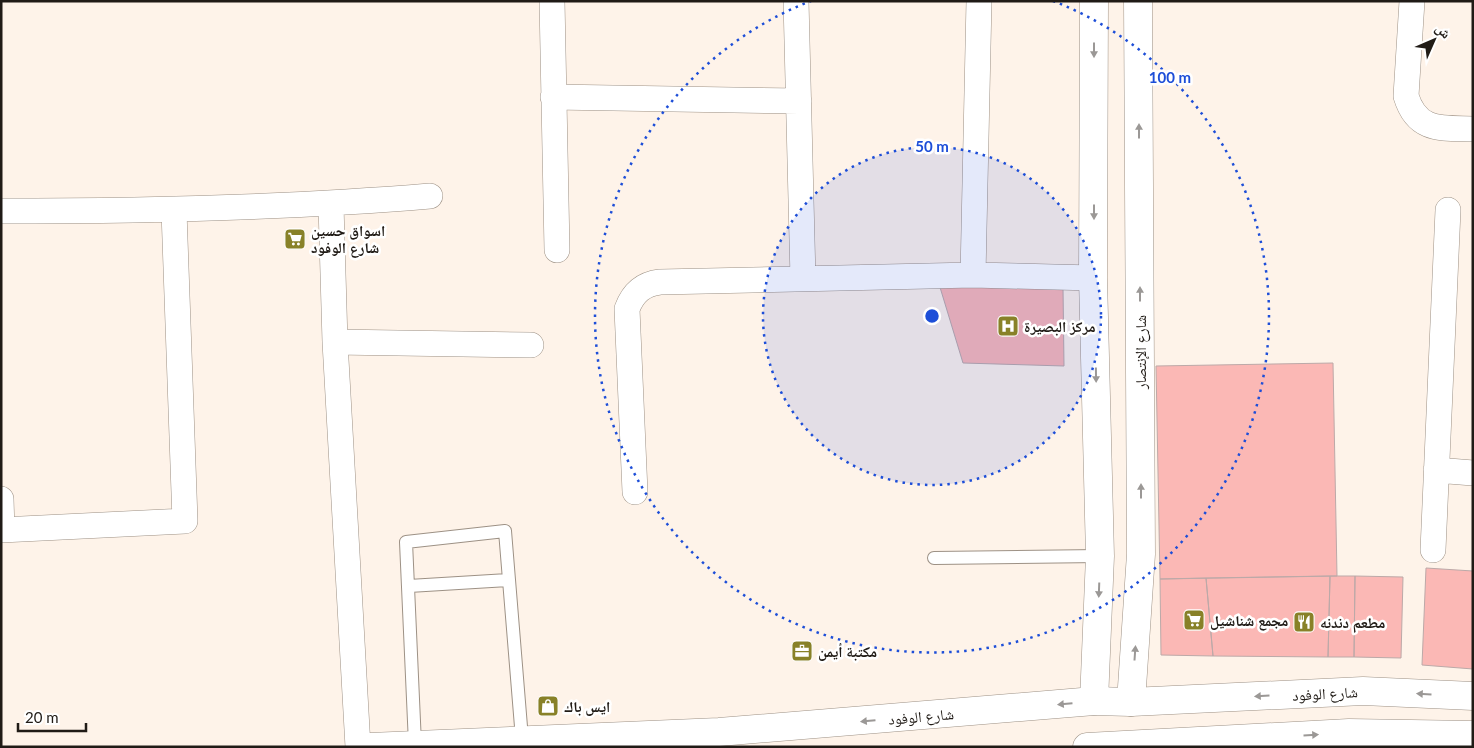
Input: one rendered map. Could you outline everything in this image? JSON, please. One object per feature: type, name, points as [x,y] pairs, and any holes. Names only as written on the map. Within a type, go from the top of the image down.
[{"type":"main road","points":[[1094,1],[1093,278],[1100,556],[1094,701]]},
{"type":"main road","name":"شارع الإنتصار","points":[[1131,702],[1141,554],[1138,1]]},
{"type":"main road","points":[[1100,556],[1141,554]]},
{"type":"main road","name":"شارع الوفود","points":[[370,747],[729,731],[1094,701],[1131,702],[1363,691],[1473,696]]},
{"type":"main road","points":[[1087,747],[1349,733],[1473,734]]},
{"type":"street","points":[[552,1],[557,250]]},
{"type":"street","points":[[796,1],[802,278]]},
{"type":"street","points":[[973,275],[979,1]]},
{"type":"street","points":[[1412,1],[1406,96],[1409,107],[1415,116],[1435,127],[1473,129]]},
{"type":"street","points":[[553,97],[799,101]]},
{"type":"street","points":[[1,211],[174,211],[331,205],[430,196]]},
{"type":"street","points":[[331,205],[334,342],[358,747]]},
{"type":"street","points":[[1433,550],[1448,210]]},
{"type":"street","points":[[1,499],[2,530],[185,522],[174,211]]},
{"type":"street","points":[[634,492],[627,309],[635,293],[651,283],[973,275],[1093,278]]},
{"type":"street","points":[[334,342],[531,345]]},
{"type":"street","points":[[1436,470],[1473,473]]},
{"type":"lane","points":[[415,744],[406,542],[505,531],[522,739]]},
{"type":"lane","points":[[934,558],[1100,556]]},
{"type":"lane","points":[[409,586],[508,580]]},
{"type":"building","name":"مركز البصيرة","points":[[939,284],[1063,288],[1064,366],[963,363]]},
{"type":"building","points":[[1333,363],[1337,576],[1160,579],[1156,366]]},
{"type":"building","points":[[1426,568],[1473,571],[1473,669],[1422,665]]},
{"type":"building","points":[[1330,576],[1328,657],[1213,656],[1206,578]]},
{"type":"building","points":[[1330,576],[1355,576],[1354,657],[1328,657]]},
{"type":"building","points":[[1355,576],[1403,577],[1401,658],[1354,657]]},
{"type":"building","points":[[1206,578],[1213,656],[1161,655],[1160,579]]},
{"type":"place","name":"اسواق حسين شارع الوفود","points":[[295,239]]},
{"type":"place","name":"مركز البصيرة","points":[[1008,326]]},
{"type":"place","name":"مجمع شناشيل","points":[[1194,620]]},
{"type":"place","name":"مطعم دندنه","points":[[1304,622]]},
{"type":"place","name":"مكتبة أيمن","points":[[802,651]]},
{"type":"place","name":"ايس باك","points":[[548,706]]}]
